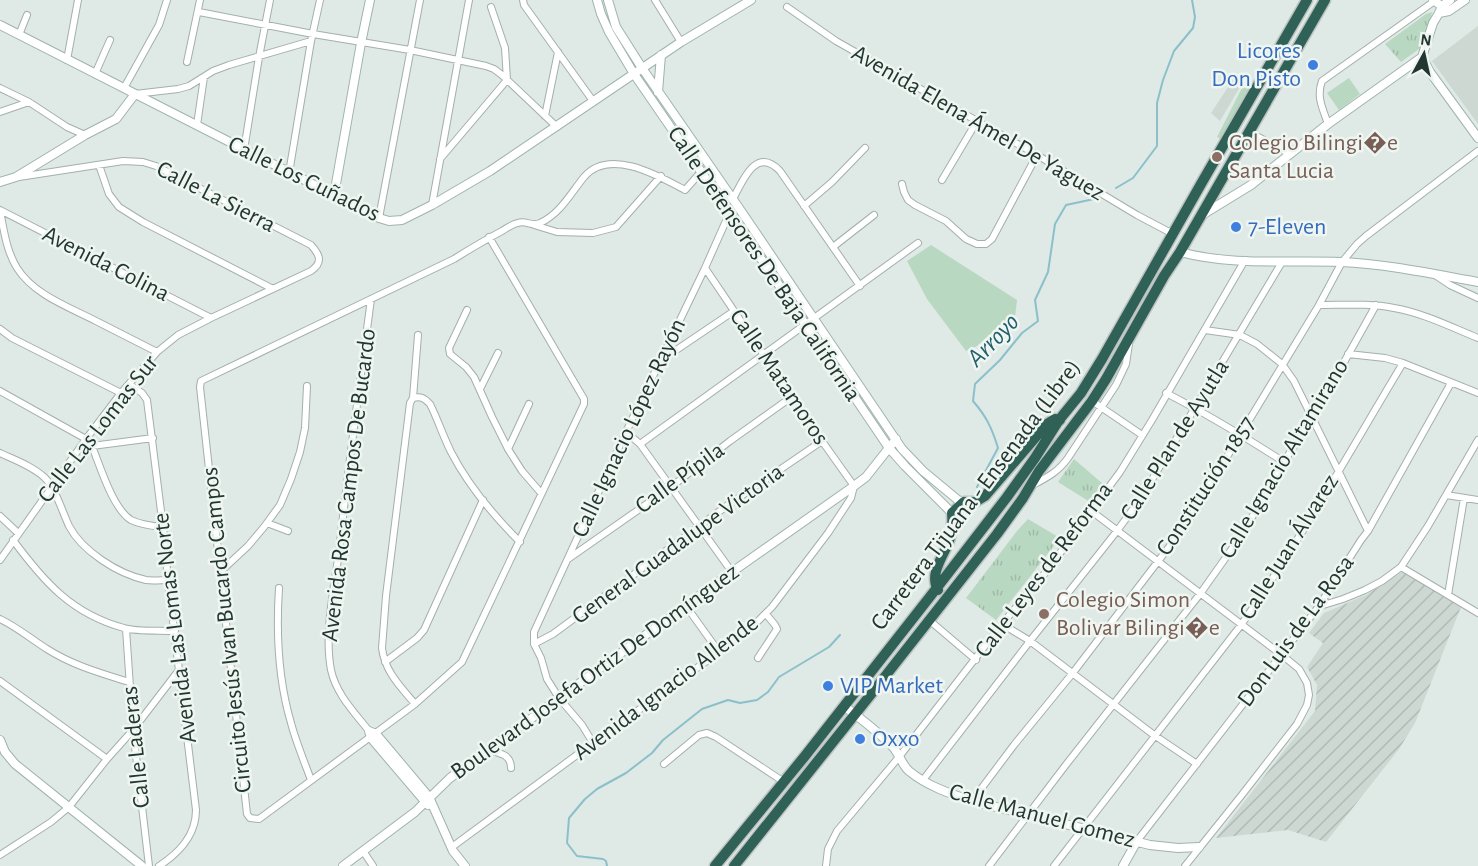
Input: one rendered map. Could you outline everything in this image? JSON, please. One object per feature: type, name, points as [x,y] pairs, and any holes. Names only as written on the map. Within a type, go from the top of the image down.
[{"type":"highway","name":"Carretera Tijuana - Ensenada (Libre)","points":[[715,866],[936,589],[1035,458],[1059,420],[1080,393],[1102,359],[1307,0]]},
{"type":"highway","name":"Carretera Tijuana - Ensenada (Libre)","points":[[734,866],[997,534],[1039,471],[1092,401],[1325,0]]},
{"type":"highway","points":[[1149,275],[1164,276]]},
{"type":"highway","points":[[907,648],[907,637],[937,598],[939,592],[934,582],[935,573],[949,540],[952,513],[964,502],[975,502],[984,496],[1047,424],[1051,420],[1059,420],[1063,422],[1063,430],[1041,460],[1038,466],[1039,471]]},
{"type":"street","points":[[67,60],[78,0]]},
{"type":"street","points":[[124,88],[159,25],[167,0]]},
{"type":"street","points":[[188,62],[201,0]]},
{"type":"street","points":[[244,150],[270,0]]},
{"type":"street","points":[[289,172],[320,0]]},
{"type":"street","points":[[334,195],[370,0]]},
{"type":"street","points":[[379,218],[420,0]]},
{"type":"street","points":[[432,205],[469,0]]},
{"type":"street","points":[[523,0],[524,5],[593,101]]},
{"type":"street","name":"Calle Defensores De Baja California","points":[[597,0],[601,14],[642,68],[733,199],[902,449],[923,471],[958,500],[964,502]]},
{"type":"street","name":"Calle Defensores De Baja California","points":[[608,0],[612,30],[634,74],[889,448],[952,513]]},
{"type":"street","points":[[655,0],[681,42]]},
{"type":"street","name":"Calle Los Cuñados","points":[[0,25],[244,150],[389,221],[402,220],[490,171],[661,55],[751,0]]},
{"type":"street","points":[[1328,124],[1319,97],[1322,81],[1450,0]]},
{"type":"street","points":[[1439,5],[1465,0]]},
{"type":"street","points":[[1199,217],[1251,185],[1328,124],[1422,57],[1439,5]]},
{"type":"street","points":[[439,159],[507,80],[505,48],[491,7]]},
{"type":"street","name":"Avenida Elena Ámel De Yaguez","points":[[787,7],[836,41],[1173,234]]},
{"type":"street","points":[[199,12],[265,25],[312,38],[410,50],[494,69],[556,127]]},
{"type":"street","points":[[19,35],[27,15]]},
{"type":"street","points":[[135,94],[189,86],[213,71],[312,38]]},
{"type":"street","points":[[95,74],[110,40]]},
{"type":"street","points":[[545,116],[558,52]]},
{"type":"street","points":[[658,92],[661,55]]},
{"type":"street","points":[[1422,57],[1430,72],[1478,138]]},
{"type":"street","points":[[197,125],[204,77]]},
{"type":"street","points":[[0,88],[85,135]]},
{"type":"street","name":"Calle La Sierra","points":[[16,177],[116,119],[135,94]]},
{"type":"street","points":[[0,112],[28,102]]},
{"type":"street","points":[[942,180],[977,121]]},
{"type":"street","points":[[1250,132],[1290,154]]},
{"type":"street","points":[[804,206],[832,182],[865,148]]},
{"type":"street","name":"Constitución 1857","points":[[972,801],[1185,526],[1319,305],[1342,262],[1366,236],[1478,151]]},
{"type":"street","points":[[902,184],[908,200],[945,221],[966,239],[977,244],[986,244],[992,239],[1037,155]]},
{"type":"street","name":"Calle La Sierra","points":[[0,182],[16,177],[99,165],[143,162],[156,166],[311,245],[319,257],[318,263],[311,271]]},
{"type":"street","points":[[733,199],[754,165],[762,162],[775,166],[860,286]]},
{"type":"street","name":"Circuito Jesús Ivan Bucardo Campos","points":[[489,237],[585,401],[462,662],[416,704],[372,734],[260,819],[250,818],[247,814],[201,381],[454,259],[489,237],[520,222],[534,225],[546,219],[564,204],[592,169],[606,163],[630,166],[661,176],[686,190],[701,172]]},
{"type":"street","points":[[99,165],[109,194],[119,207],[143,222],[273,290]]},
{"type":"street","points":[[534,225],[557,232],[593,233],[616,227],[661,176]]},
{"type":"street","points":[[729,214],[739,208]]},
{"type":"street","points":[[0,211],[8,249],[16,267],[27,280],[48,296],[157,352]]},
{"type":"street","name":"Avenida Colina","points":[[0,211],[211,318]]},
{"type":"street","name":"Calle Ignacio López Rayón","points":[[534,644],[536,625],[729,214]]},
{"type":"street","points":[[833,247],[874,215]]},
{"type":"street","points":[[640,444],[918,243]]},
{"type":"street","points":[[1180,252],[1209,258],[1282,262],[1342,262],[1478,282]]},
{"type":"street","name":"Calle Leyes de Reforma","points":[[826,866],[828,849],[837,831],[1046,572],[1119,472],[1245,260]]},
{"type":"street","name":"Calle Plan de Ayutla","points":[[922,780],[1141,498],[1282,262]]},
{"type":"street","name":"Calle Matamoros","points":[[705,268],[854,486]]},
{"type":"street","name":"Calle Las Lomas Sur","points":[[0,560],[86,439],[121,393],[157,352],[178,335],[311,271]]},
{"type":"street","points":[[1435,275],[1478,298]]},
{"type":"street","name":"Avenida Rosa Campos De Bucardo","points":[[372,298],[341,532],[330,634],[330,663],[335,683],[346,702],[402,774],[435,810],[452,847]]},
{"type":"street","points":[[1319,305],[1376,305],[1411,312],[1478,338]]},
{"type":"street","name":"Calle Ignacio Altamirano","points":[[989,866],[1200,594],[1241,536],[1376,305]]},
{"type":"street","points":[[467,310],[449,348],[450,354],[474,377],[508,449],[522,471],[541,493]]},
{"type":"street","points":[[660,361],[734,311]]},
{"type":"street","points":[[0,329],[12,338],[121,393]]},
{"type":"street","points":[[1205,330],[1240,335],[1257,344],[1282,364],[1294,381],[1368,531]]},
{"type":"street","points":[[416,704],[389,673],[382,648],[382,636],[410,403],[413,398],[418,335]]},
{"type":"street","points":[[1030,486],[1061,468],[1102,408],[1126,364],[1129,339]]},
{"type":"street","points":[[480,389],[498,353]]},
{"type":"street","points":[[1348,354],[1385,358],[1403,363],[1478,393]]},
{"type":"street","name":"Calle Juan Álvarez","points":[[1054,866],[1269,584],[1305,529],[1403,363]]},
{"type":"street","points":[[836,370],[844,364]]},
{"type":"street","name":"Don Luis de La Rosa","points":[[1123,866],[1137,841],[1319,606],[1368,531],[1451,383]]},
{"type":"street","name":"Avenida Las Lomas Norte","points":[[129,384],[142,393],[147,400],[153,438],[196,817],[186,843],[173,857],[159,866]]},
{"type":"street","points":[[220,572],[248,546],[280,505],[300,452],[305,428],[307,386]]},
{"type":"street","points":[[0,391],[86,439],[92,446],[113,498],[122,511],[132,520],[150,526],[164,527]]},
{"type":"street","points":[[1166,393],[1196,408],[1284,462]]},
{"type":"street","name":"Calle Pípila","points":[[567,559],[671,487],[792,396]]},
{"type":"street","points":[[413,398],[424,398],[430,404],[452,453],[483,500],[520,542]]},
{"type":"street","points":[[1092,401],[1142,435]]},
{"type":"street","points":[[508,449],[530,404]]},
{"type":"street","points":[[626,432],[640,444],[732,572]]},
{"type":"street","points":[[92,446],[153,438]]},
{"type":"street","name":"Avenida Ignacio Allende","points":[[452,847],[719,652],[766,614],[841,514],[851,498],[854,486],[866,477],[896,439]]},
{"type":"street","points":[[1319,606],[1365,590],[1401,567],[1428,526],[1478,440]]},
{"type":"street","name":"General Guadalupe Victoria","points":[[534,644],[553,634],[728,505],[822,441]]},
{"type":"street","points":[[0,453],[34,469],[44,477],[52,486],[71,529],[81,543],[95,555],[128,575],[148,580],[168,580]]},
{"type":"street","name":"Boulevard Josefa Ortiz De Domínguez","points":[[343,866],[415,812],[450,778],[854,486]]},
{"type":"street","points":[[1446,495],[1478,500]]},
{"type":"street","points":[[1448,595],[1464,498]]},
{"type":"street","points":[[385,662],[424,630],[483,500]]},
{"type":"street","points":[[1090,510],[1282,655],[1299,669],[1307,683],[1309,695],[1307,705],[1297,724],[1185,866]]},
{"type":"street","points":[[0,516],[18,533]]},
{"type":"street","points":[[267,523],[288,531]]},
{"type":"street","points":[[13,540],[32,566],[58,594],[78,608],[126,629],[175,631]]},
{"type":"street","points":[[1401,567],[1478,613]]},
{"type":"street","points":[[279,588],[277,618],[281,679],[290,721],[311,780]]},
{"type":"street","points":[[686,606],[719,652]]},
{"type":"street","points":[[758,658],[777,629],[766,614]]},
{"type":"street","points":[[0,619],[70,662],[129,682]]},
{"type":"street","points":[[929,620],[976,660]]},
{"type":"street","points":[[1002,624],[1030,641],[1154,735],[1197,764]]},
{"type":"street","name":"Calle Laderas","points":[[126,629],[133,730],[149,866]]},
{"type":"street","points":[[534,644],[547,679],[559,698],[578,719],[593,743]]},
{"type":"street","points":[[0,855],[51,822],[69,807],[180,670]]},
{"type":"street","points":[[0,681],[107,759]]},
{"type":"street","name":"Calle Manuel Gomez","points":[[844,706],[891,745],[909,771],[947,793],[1150,845],[1178,848],[1199,847]]},
{"type":"street","points":[[664,764],[699,735],[707,733],[784,782]]},
{"type":"street","points":[[0,740],[5,752],[15,764],[142,866]]},
{"type":"street","points":[[488,750],[508,757],[511,768]]},
{"type":"street","points":[[452,847],[465,866]]},
{"type":"street","points":[[363,851],[373,866]]},
{"type":"shaded area","points":[[1478,26],[1478,124],[1432,61]]},
{"type":"shaded area","points":[[1236,75],[1244,80],[1220,121],[1211,113]]},
{"type":"shaded area","points":[[1402,572],[1461,607],[1415,723],[1399,749],[1326,842],[1288,830],[1216,838],[1315,711],[1317,685],[1307,667],[1323,643],[1309,633],[1324,613],[1366,595]]},
{"type":"green space","points":[[1432,12],[1426,44],[1401,62],[1385,44]]},
{"type":"green space","points":[[1349,78],[1360,94],[1339,110],[1327,93]]},
{"type":"green space","points":[[1244,84],[1250,87],[1221,139],[1217,137]]},
{"type":"green space","points":[[931,245],[1017,300],[1015,317],[977,346],[966,351],[927,299],[907,261]]},
{"type":"green space","points":[[1074,459],[1103,484],[1090,502],[1058,482]]},
{"type":"green space","points":[[1028,519],[1060,538],[996,620],[966,598]]},
{"type":"waterway","name":"Arroyo","points":[[1116,188],[1133,178],[1157,146],[1157,103],[1174,51],[1193,28],[1195,17],[1192,0]]},
{"type":"waterway","name":"Arroyo","points":[[977,487],[998,448],[988,423],[973,401],[975,384],[1000,360],[1022,333],[1038,321],[1035,300],[1048,272],[1055,224],[1066,205],[1094,199]]},
{"type":"waterway","points":[[607,866],[603,859],[577,856],[567,843],[569,818],[585,799],[597,789],[626,773],[702,709],[728,700],[740,703],[757,700],[768,692],[779,677],[829,647],[840,635]]},
{"type":"place","name":"Licores Don Pisto","points":[[1313,65]]},
{"type":"place","name":"Colegio Bilingi�e Santa Lucia","points":[[1217,157]]},
{"type":"place","name":"7-Eleven","points":[[1236,227]]},
{"type":"place","name":"Colegio Simon Bolivar Bilingi�e","points":[[1044,614]]},
{"type":"place","name":"VIP Market","points":[[828,686]]},
{"type":"place","name":"Oxxo","points":[[860,739]]}]
